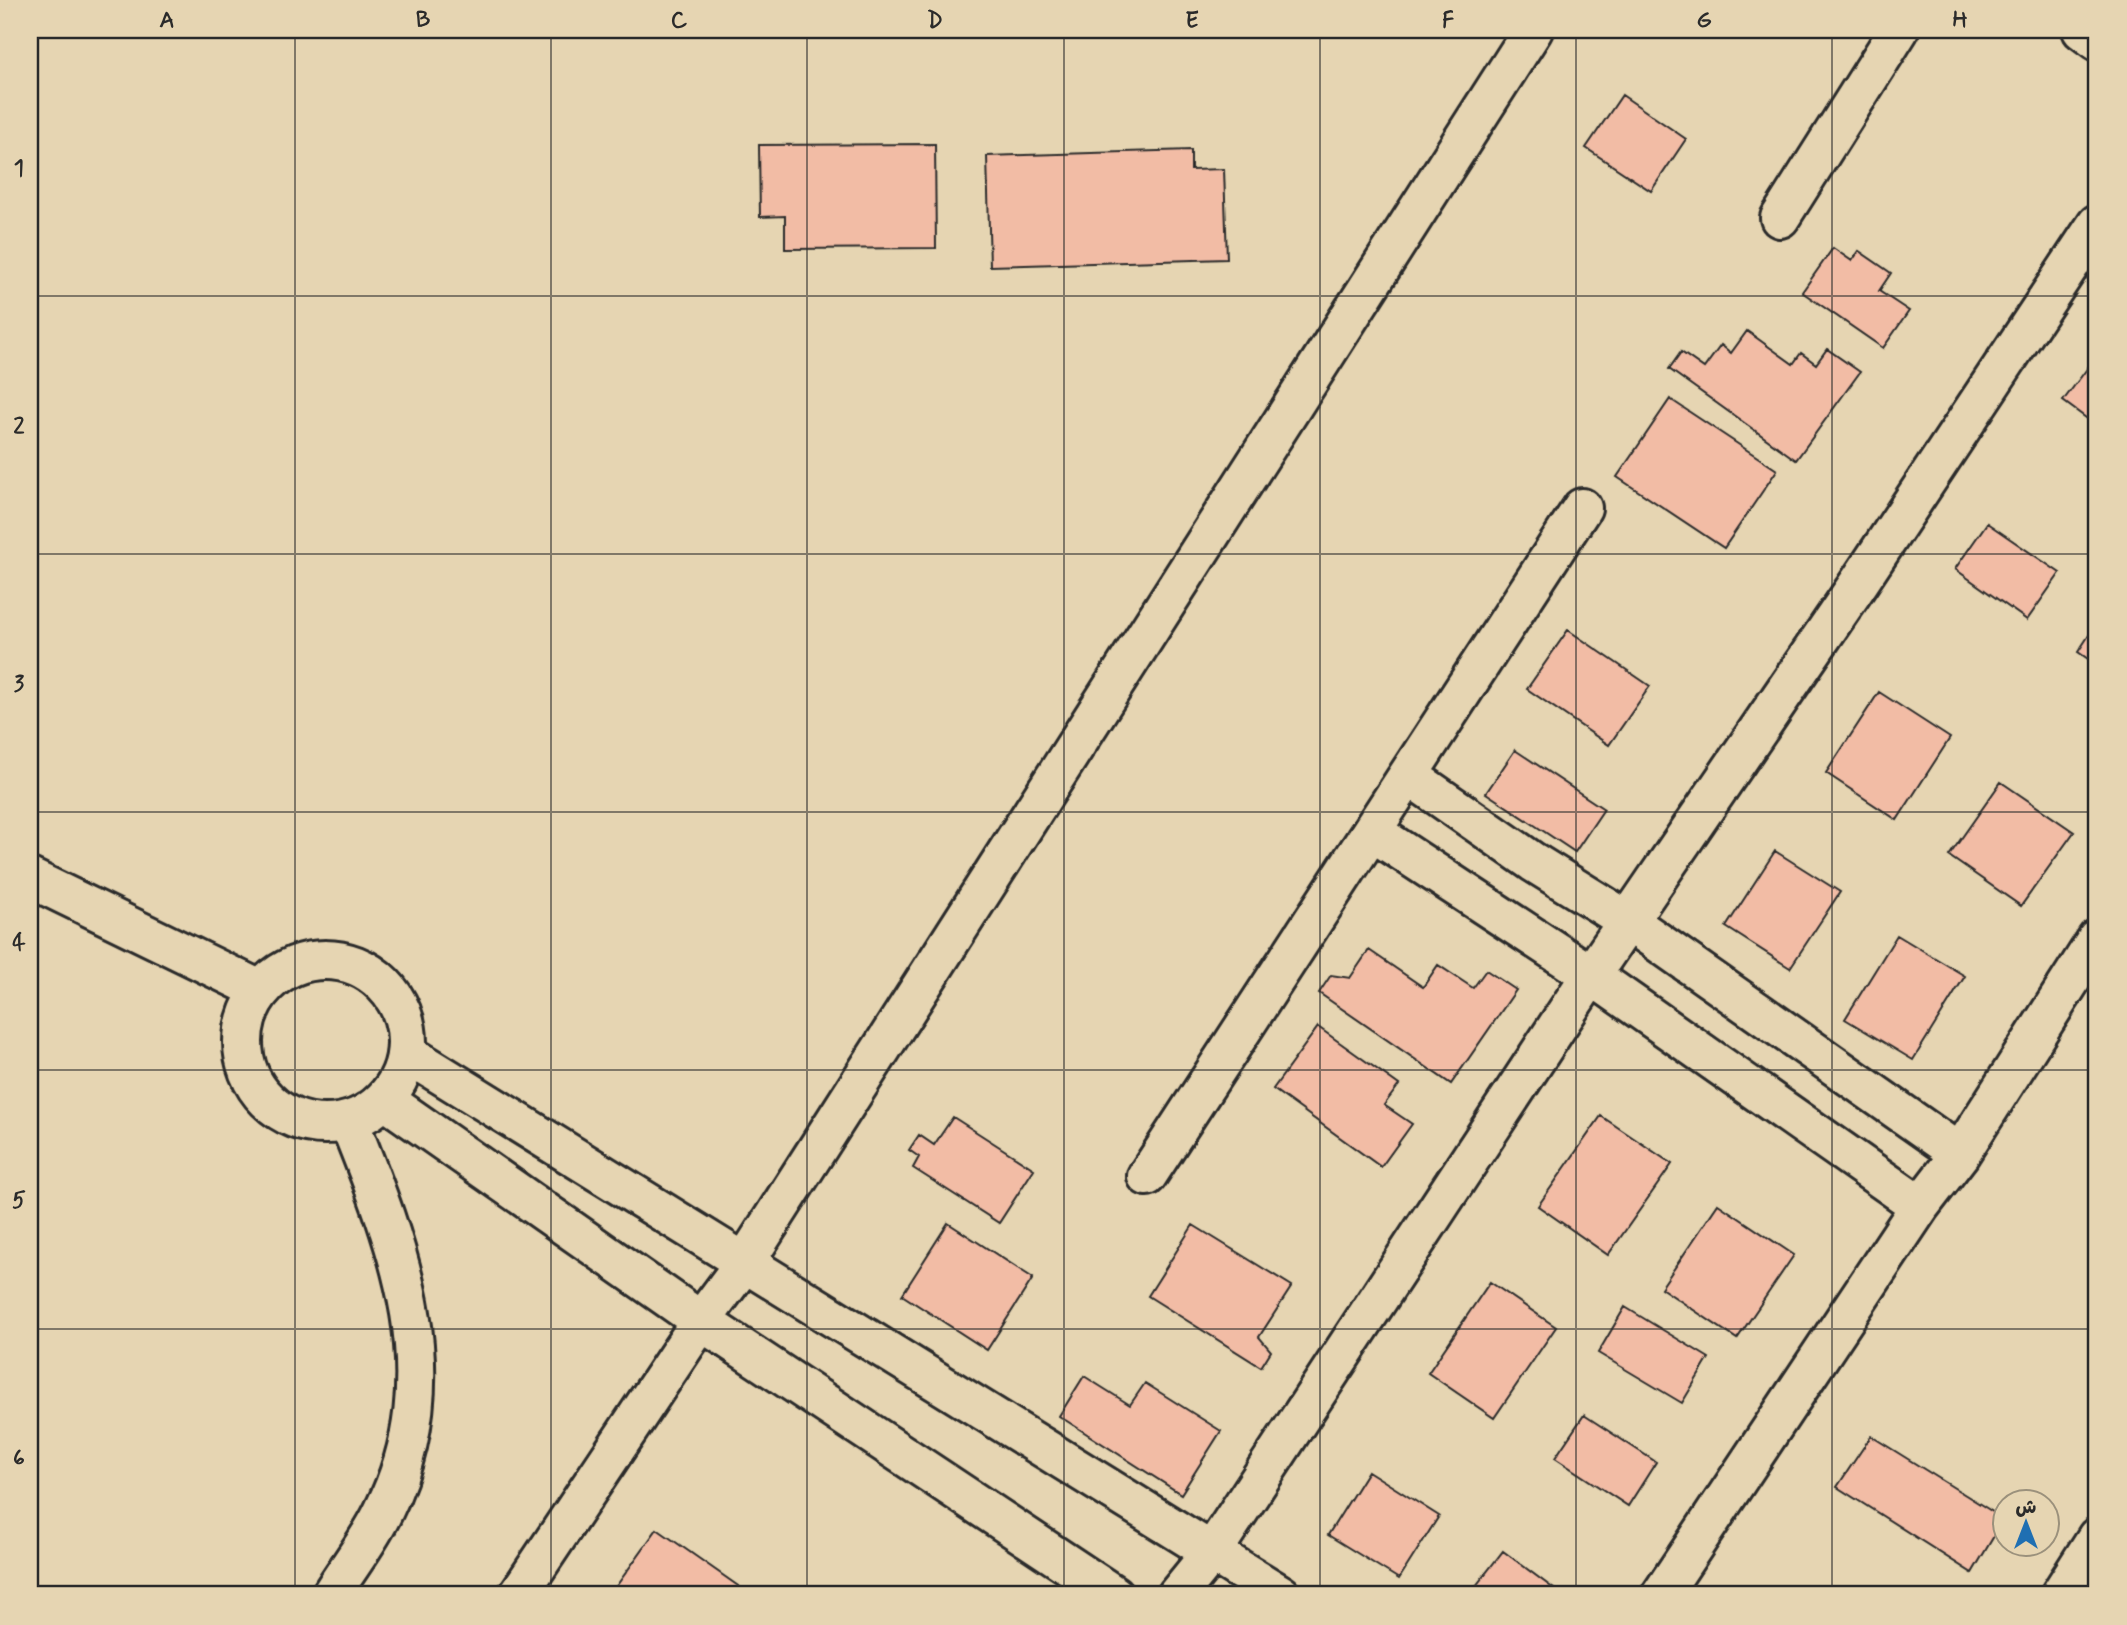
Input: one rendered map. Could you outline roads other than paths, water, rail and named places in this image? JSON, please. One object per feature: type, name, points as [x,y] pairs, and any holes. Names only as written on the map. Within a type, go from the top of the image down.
[{"type":"street","points":[[518,1595],[701,1321],[745,1262],[1533,30]]},
{"type":"street","points":[[1780,218],[1899,30]]},
{"type":"street","points":[[2082,30],[2097,41]]},
{"type":"street","points":[[1177,1595],[1212,1552],[1591,975],[1856,587],[2097,224]]},
{"type":"street","points":[[1147,1176],[1581,508]]},
{"type":"street","points":[[1408,775],[1532,862],[1628,921],[1960,1154]]},
{"type":"street","points":[[1373,832],[1591,975],[1920,1206]]},
{"type":"street","points":[[30,878],[260,990]]},
{"type":"street","points":[[1661,1595],[1920,1206],[1960,1154],[2097,939]]},
{"type":"street","points":[[313,960],[344,961],[372,974],[394,995],[406,1023],[408,1054],[400,1079],[385,1100],[349,1122],[319,1125],[290,1118],[265,1100],[249,1075],[242,1046],[246,1016],[260,990],[284,970],[313,960]]},
{"type":"street","points":[[408,1054],[1281,1595]]},
{"type":"street","points":[[385,1100],[701,1321],[1114,1595]]},
{"type":"street","points":[[331,1595],[384,1510],[405,1457],[414,1402],[413,1324],[404,1272],[390,1224],[349,1122]]},
{"type":"street","points":[[2060,1595],[2097,1537]]}]
